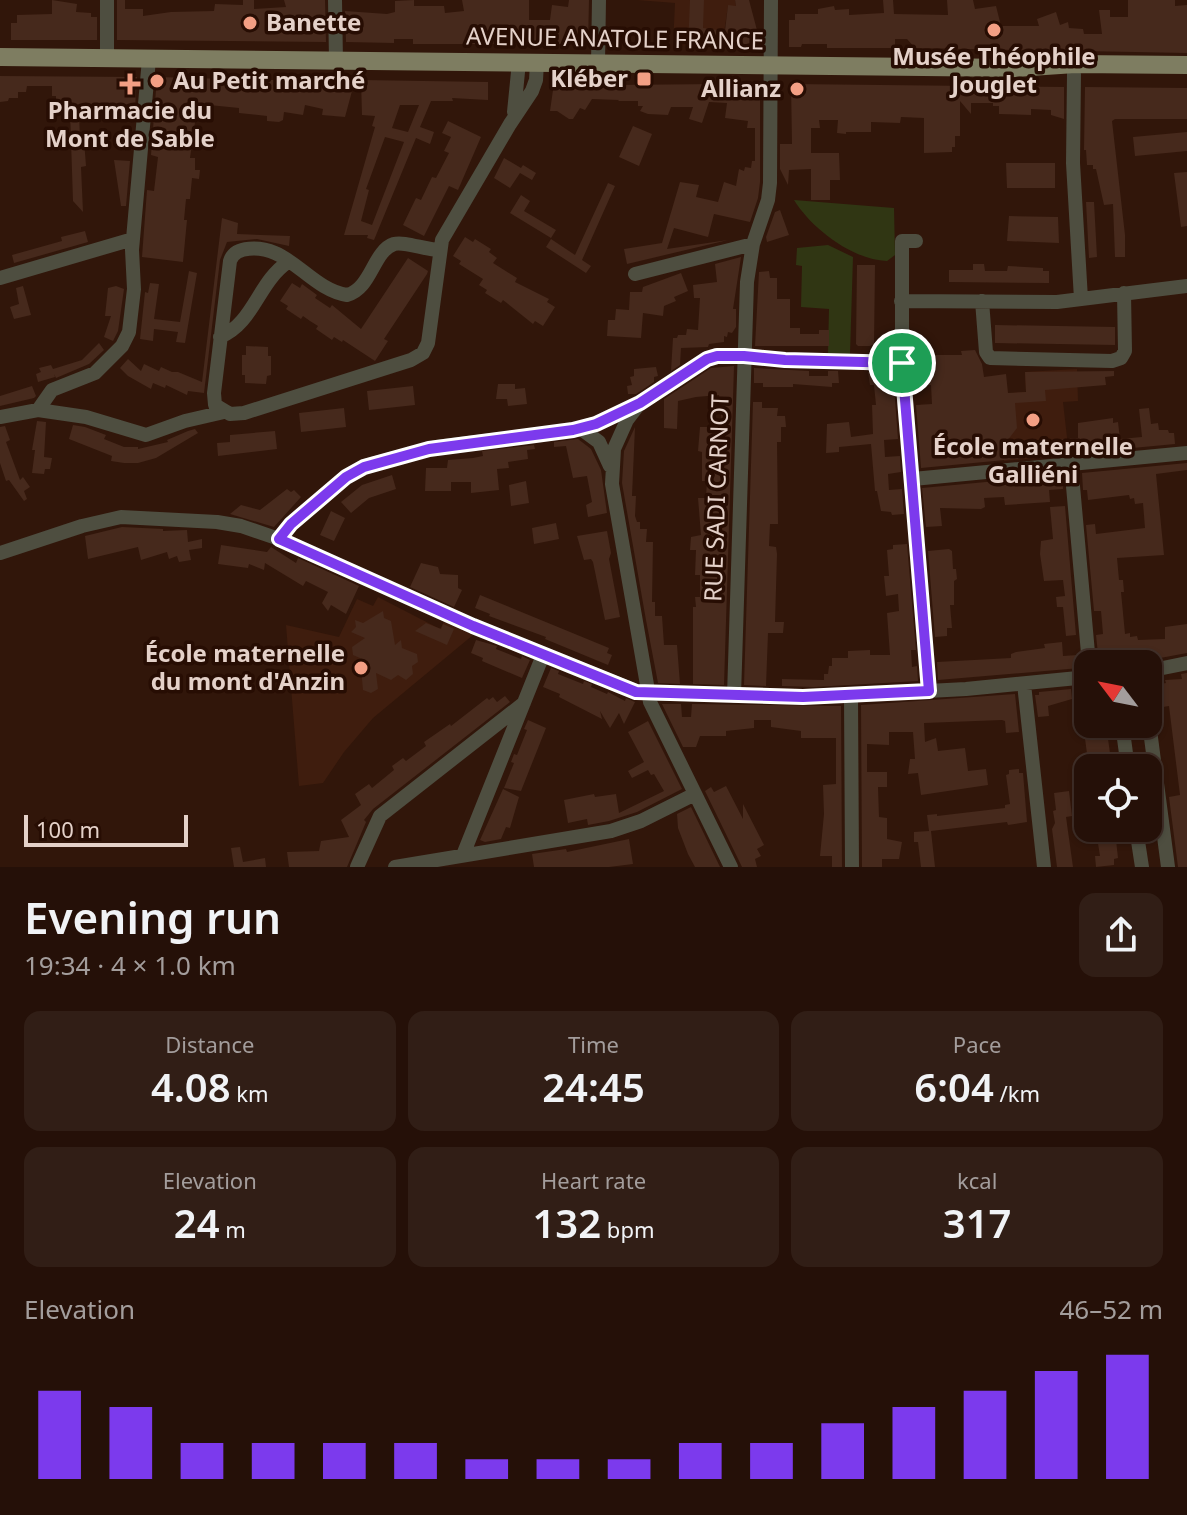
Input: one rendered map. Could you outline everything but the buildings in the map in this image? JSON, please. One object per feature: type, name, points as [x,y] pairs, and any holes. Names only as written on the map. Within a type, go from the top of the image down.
[{"type":"main road","name":"AVENUE ANATOLE FRANCE","points":[[0,57],[1015,68],[1075,64],[1187,65]]},
{"type":"main road","name":"AVENUE ANATOLE FRANCE","points":[[1015,68],[1074,74],[1187,75]]},
{"type":"street","points":[[107,0],[107,58]]},
{"type":"street","points":[[335,0],[336,61]]},
{"type":"street","points":[[598,63],[599,0]]},
{"type":"street","name":"RUE SADI CARNOT","points":[[734,696],[747,282],[753,244],[770,188],[771,0]]},
{"type":"street","points":[[38,410],[52,390],[87,378],[99,369],[122,346],[129,332],[134,296],[133,239],[149,59]]},
{"type":"street","points":[[0,417],[38,410],[86,417],[146,435],[185,421],[244,413],[419,356],[426,348],[429,337],[439,250],[451,223],[532,91],[536,80],[528,62]]},
{"type":"street","points":[[1074,74],[1073,163],[1081,299]]},
{"type":"street","points":[[0,278],[133,239]]},
{"type":"street","points":[[916,241],[902,241],[902,363],[929,691]]},
{"type":"street","points":[[227,413],[215,405],[213,397],[232,254],[242,249],[270,251],[334,291],[347,295],[359,290],[385,250],[393,244],[439,250]]},
{"type":"street","points":[[635,274],[753,244]]},
{"type":"street","points":[[220,337],[238,328],[275,273],[288,262]]},
{"type":"street","points":[[901,301],[1057,302],[1187,286]]},
{"type":"street","points":[[982,301],[986,352],[990,358],[1112,361],[1121,358],[1125,351],[1124,293]]},
{"type":"street","points":[[279,539],[291,524],[333,488],[368,465],[429,449],[580,428],[603,421],[640,403],[707,359],[717,356],[902,363]]},
{"type":"street","points":[[611,470],[619,434],[640,403]]},
{"type":"street","points":[[580,428],[599,442],[611,470],[654,713],[731,867]]},
{"type":"street","points":[[913,479],[1187,453]]},
{"type":"street","points":[[1071,464],[1088,650]]},
{"type":"street","points":[[0,553],[116,518],[223,522],[279,539],[543,655],[629,690],[649,694],[851,695],[1074,679]]},
{"type":"street","points":[[463,855],[543,655]]},
{"type":"street","points":[[1162,668],[1187,663]]},
{"type":"street","points":[[1024,684],[1044,867]]},
{"type":"street","points":[[851,695],[852,867]]},
{"type":"street","points":[[357,867],[380,816],[524,703]]},
{"type":"street","points":[[1151,738],[1168,867]]},
{"type":"street","points":[[395,867],[619,829],[695,794]]},
{"type":"street","points":[[1137,842],[1139,863]]},
{"type":"shaded area","points":[[637,0],[735,0],[736,6],[728,6],[722,46],[673,45],[675,3]]},
{"type":"shaded area","name":"École maternelle Galliéni","points":[[1077,369],[1078,401],[1063,402],[1069,455],[1004,461],[998,394],[1026,392],[1025,372]]},
{"type":"shaded area","name":"École maternelle du mont d'Anzin","points":[[378,597],[440,629],[444,622],[473,635],[373,718],[323,783],[299,786],[286,625],[339,637],[357,599],[373,606]]},
{"type":"green space","points":[[794,200],[894,208],[895,255],[887,261],[847,249],[811,222]]},
{"type":"green space","points":[[828,245],[853,257],[850,354],[828,353],[829,309],[801,307],[802,266],[796,265],[797,248]]},
{"type":"place","name":"Banette","points":[[250,23]]},
{"type":"place","name":"Musée Théophile Jouglet","points":[[994,30]]},
{"type":"place","name":"Kléber","points":[[644,79]]},
{"type":"place","name":"Au Petit marché","points":[[157,81]]},
{"type":"place","name":"Pharmacie du Mont de Sable","points":[[130,84]]},
{"type":"place","name":"Allianz","points":[[797,89]]},
{"type":"place","name":"École maternelle Galliéni","points":[[1033,420]]},
{"type":"place","name":"École maternelle du mont d'Anzin","points":[[361,668]]},
{"type":"route","points":[[713,357],[902,363],[929,691],[803,697],[636,692],[473,626],[279,539],[291,524],[346,477],[364,467],[429,449],[573,430],[596,424],[640,403],[713,357]]}]
